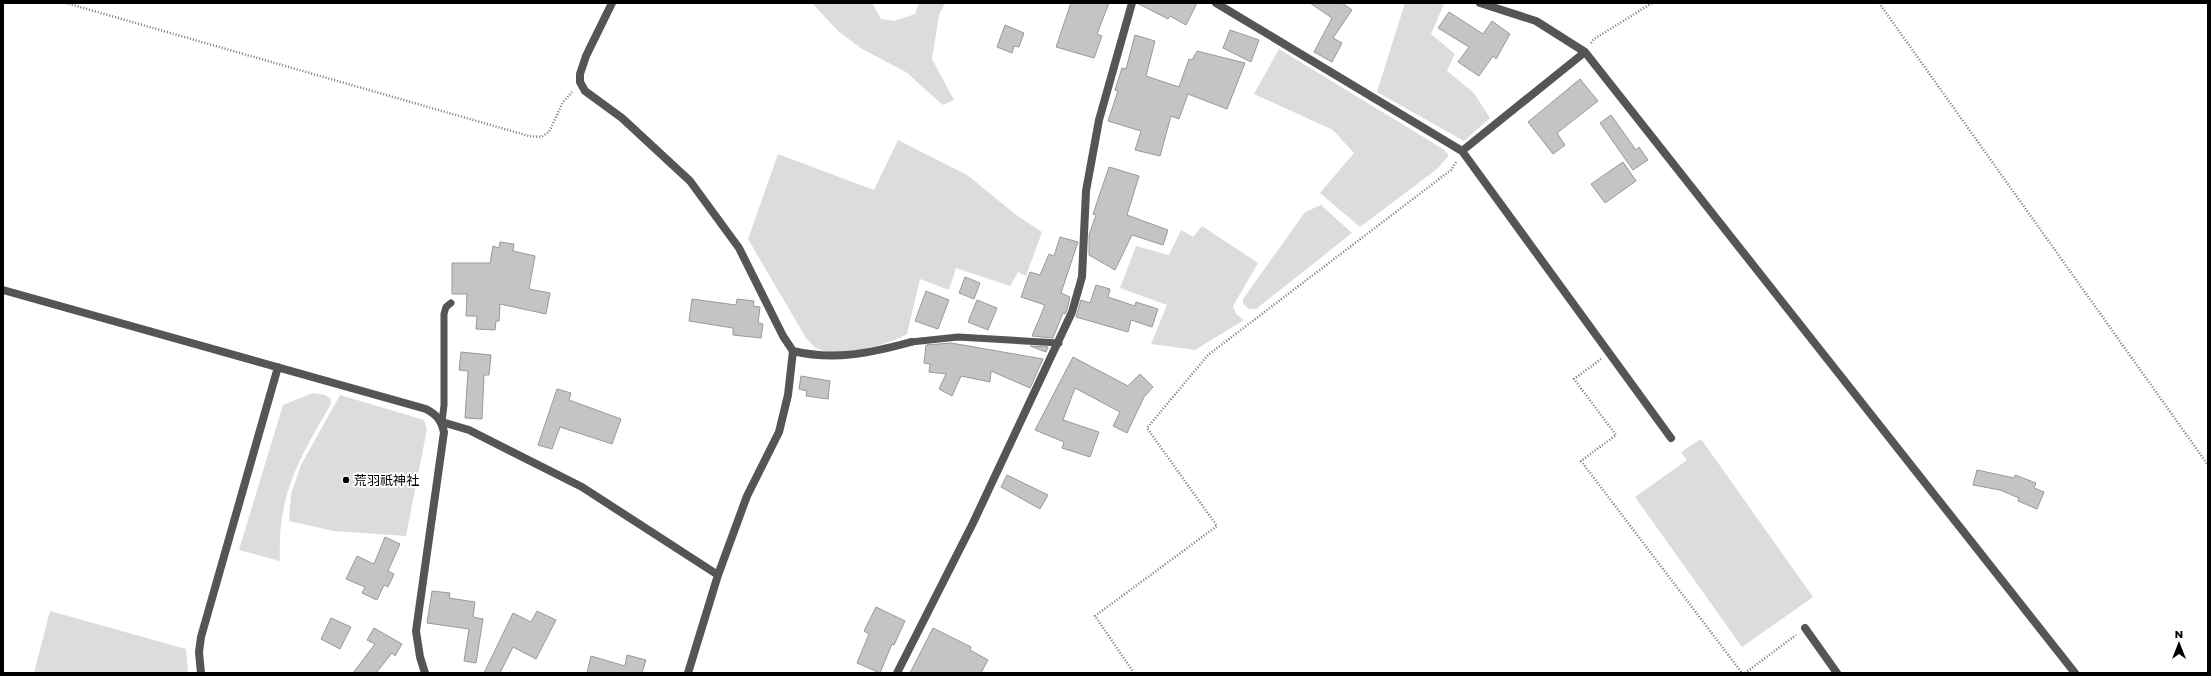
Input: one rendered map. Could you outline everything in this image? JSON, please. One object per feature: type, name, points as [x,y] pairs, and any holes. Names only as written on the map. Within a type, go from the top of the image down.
[{"type":"street","points":[[612,3],[586,56],[580,74],[580,82],[585,91],[622,118],[690,180],[739,248],[783,336],[793,351],[788,395],[778,432],[746,496],[718,575],[688,673]]},
{"type":"street","points":[[897,673],[973,523],[1072,312],[1082,277],[1086,191],[1099,120],[1132,3]]},
{"type":"street","points":[[1216,3],[1462,151],[1671,438]]},
{"type":"street","points":[[1480,3],[1536,21],[1584,52],[2075,673]]},
{"type":"street","points":[[1462,151],[1584,52]]},
{"type":"street","points":[[3,290],[426,409],[437,416],[442,422],[444,432],[416,631],[420,657],[425,673]]},
{"type":"street","points":[[793,351],[813,356],[852,356],[911,342]]},
{"type":"street","points":[[201,673],[199,652],[201,637],[278,367]]},
{"type":"street","points":[[442,422],[469,430],[582,487],[718,575]]},
{"type":"street","points":[[1805,628],[1837,673]]},
{"type":"lane","points":[[442,422],[444,405],[444,314],[446,307],[451,303]]},
{"type":"lane","points":[[911,342],[958,337],[1058,344]]},
{"type":"path","points":[[66,3],[529,136],[541,137],[550,132],[563,102],[580,82]]},
{"type":"path","points":[[1584,52],[1594,39],[1652,3]]},
{"type":"path","points":[[1879,3],[2208,464]]},
{"type":"path","points":[[1134,673],[1095,616],[1217,526],[1147,428],[1208,355],[1451,170],[1462,151]]},
{"type":"path","points":[[1609,353],[1574,379],[1616,435],[1581,461],[1743,673],[1805,628]]},
{"type":"shaded area","points":[[812,3],[872,3],[881,19],[894,21],[915,14],[919,3],[945,3],[939,15],[932,59],[954,100],[943,105],[906,72],[862,49],[838,31]]},
{"type":"shaded area","points":[[1405,3],[1444,4],[1431,34],[1455,54],[1447,71],[1474,93],[1490,118],[1464,141],[1377,92]]},
{"type":"shaded area","points":[[1279,49],[1443,149],[1449,155],[1437,169],[1360,227],[1320,193],[1354,153],[1333,130],[1254,94]]},
{"type":"shaded area","points":[[898,140],[967,175],[1019,217],[1042,232],[1026,276],[1018,272],[1010,286],[956,268],[949,290],[920,279],[907,334],[889,342],[865,349],[841,352],[821,350],[806,338],[748,239],[778,154],[874,190]]},
{"type":"shaded area","points":[[1321,205],[1352,233],[1256,309],[1249,309],[1243,304],[1243,299],[1305,212]]},
{"type":"shaded area","points":[[1202,226],[1258,263],[1233,306],[1236,314],[1244,320],[1195,350],[1151,344],[1167,305],[1120,288],[1136,246],[1169,255],[1181,230],[1193,237]]},
{"type":"shaded area","points":[[313,393],[325,395],[331,399],[331,404],[309,442],[292,478],[282,516],[280,561],[239,550],[283,405]]},
{"type":"shaded area","points":[[340,395],[424,420],[427,429],[406,536],[334,531],[289,521],[291,494],[301,465]]},
{"type":"shaded area","points":[[1701,439],[1813,597],[1742,647],[1635,497],[1687,460],[1681,452]]},
{"type":"shaded area","points":[[50,611],[186,649],[188,673],[34,673]]},
{"type":"building","points":[[1071,3],[1109,3],[1097,34],[1102,36],[1094,58],[1056,47]]},
{"type":"building","points":[[1137,3],[1197,3],[1186,25],[1170,16],[1168,19]]},
{"type":"building","points":[[1310,3],[1342,3],[1352,10],[1333,38],[1342,43],[1332,62],[1314,52],[1332,18]]},
{"type":"building","points":[[1449,12],[1483,34],[1492,21],[1510,34],[1496,59],[1493,56],[1479,76],[1458,62],[1469,47],[1438,28]]},
{"type":"building","points":[[1005,25],[1024,33],[1019,47],[1014,46],[1012,53],[997,47]]},
{"type":"building","points":[[1230,30],[1259,40],[1251,62],[1223,48]]},
{"type":"building","points":[[1135,35],[1155,41],[1146,76],[1179,87],[1189,59],[1192,60],[1197,51],[1245,63],[1227,109],[1188,94],[1179,119],[1171,116],[1160,156],[1135,150],[1141,131],[1108,121],[1118,91],[1115,90],[1122,68],[1126,69]]},
{"type":"building","points":[[1580,79],[1598,101],[1557,133],[1565,145],[1553,154],[1528,122]]},
{"type":"building","points":[[1611,115],[1636,150],[1639,147],[1648,160],[1633,170],[1600,123]]},
{"type":"building","points":[[1623,162],[1636,181],[1605,203],[1591,184]]},
{"type":"building","points":[[1109,167],[1139,176],[1127,215],[1168,230],[1163,245],[1132,235],[1115,270],[1089,255],[1089,235],[1096,215],[1093,214]]},
{"type":"building","points":[[1060,237],[1078,242],[1061,293],[1070,297],[1067,310],[1065,314],[1063,313],[1053,338],[1032,336],[1045,305],[1021,297],[1030,272],[1040,275],[1049,254],[1054,256]]},
{"type":"building","points":[[500,242],[514,244],[513,251],[535,256],[529,289],[550,293],[546,314],[500,304],[499,321],[496,321],[495,330],[476,329],[477,316],[466,316],[467,294],[452,294],[452,263],[490,263],[493,246],[499,248]]},
{"type":"building","points":[[965,277],[980,283],[974,299],[959,293]]},
{"type":"building","points":[[1096,285],[1110,289],[1108,297],[1135,306],[1136,302],[1158,309],[1152,327],[1131,320],[1128,332],[1076,317],[1081,300],[1090,303]]},
{"type":"building","points":[[926,291],[949,300],[938,329],[915,321]]},
{"type":"building","points":[[692,299],[736,305],[737,299],[754,301],[753,306],[760,307],[758,323],[763,324],[761,338],[733,335],[733,328],[689,321]]},
{"type":"building","points":[[977,300],[997,308],[988,330],[968,322]]},
{"type":"building","points":[[951,343],[1043,359],[1030,388],[991,371],[990,382],[961,376],[952,396],[939,389],[946,374],[929,372],[930,364],[924,363],[926,345]]},
{"type":"building","points":[[1030,346],[1048,347],[1046,352]]},
{"type":"building","points":[[461,352],[491,355],[489,375],[484,375],[482,419],[465,418],[468,371],[459,370]]},
{"type":"building","points":[[1073,357],[1128,386],[1140,374],[1153,387],[1144,397],[1127,433],[1113,426],[1120,412],[1075,388],[1063,420],[1099,432],[1090,457],[1062,448],[1064,442],[1035,430]]},
{"type":"building","points":[[801,376],[830,381],[828,399],[806,396],[807,391],[799,389]]},
{"type":"building","points":[[557,389],[571,393],[569,400],[621,419],[612,444],[560,427],[552,449],[538,445]]},
{"type":"building","points":[[1977,470],[2014,478],[2015,475],[2036,483],[2034,488],[2044,492],[2037,509],[2018,501],[2019,498],[2000,490],[1973,485]]},
{"type":"building","points":[[1007,475],[1048,495],[1040,509],[1001,487]]},
{"type":"building","points":[[385,537],[400,544],[388,571],[394,574],[388,587],[384,585],[377,600],[362,593],[365,587],[346,579],[357,556],[374,564]]},
{"type":"building","points":[[432,591],[450,593],[449,598],[475,602],[473,617],[483,619],[476,663],[464,661],[469,629],[427,623]]},
{"type":"building","points":[[876,607],[905,621],[894,645],[892,644],[880,673],[857,663],[869,634],[864,631]]},
{"type":"building","points":[[537,611],[556,620],[536,659],[513,647],[500,673],[484,673],[513,613],[531,622]]},
{"type":"building","points":[[331,618],[351,627],[340,649],[321,639]]},
{"type":"building","points":[[374,628],[402,644],[395,656],[392,653],[376,673],[353,673],[375,644],[367,640]]},
{"type":"building","points":[[933,628],[971,647],[970,650],[988,660],[981,673],[910,673]]},
{"type":"building","points":[[627,655],[646,660],[642,673],[587,673],[591,656],[625,666]]},
{"type":"place","name":"荒羽祇神社","points":[[346,480]]}]
